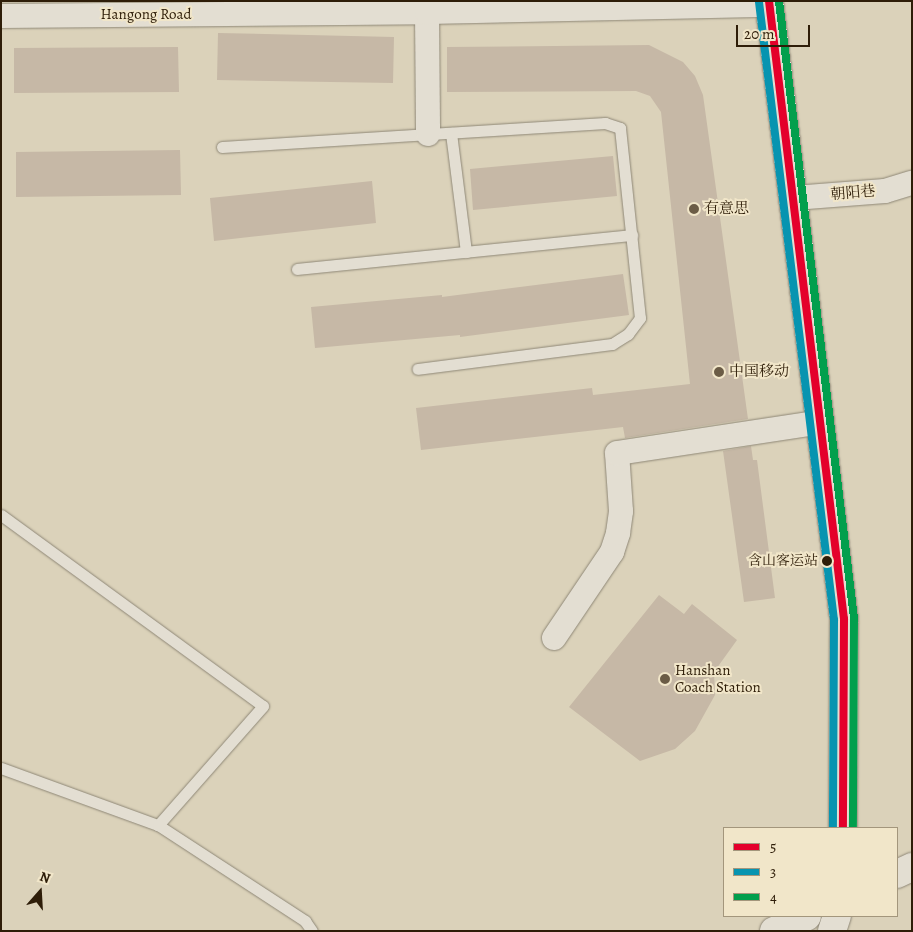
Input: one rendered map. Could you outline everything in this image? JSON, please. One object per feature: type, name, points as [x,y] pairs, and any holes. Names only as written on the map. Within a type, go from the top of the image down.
[{"type":"main road","points":[[770,3],[844,619],[843,827]]},
{"type":"main road","points":[[898,874],[912,867]]},
{"type":"main road","points":[[774,931],[805,917]]},
{"type":"main road","points":[[832,931],[837,917]]},
{"type":"street","name":"Hangong Road","points":[[1,16],[427,12],[770,3]]},
{"type":"street","points":[[427,12],[440,134]]},
{"type":"street","name":"朝阳巷","points":[[794,198],[885,190],[912,183]]},
{"type":"street","points":[[554,638],[612,552],[618,533],[621,510],[617,453],[821,422]]},
{"type":"lane","points":[[222,147],[605,123],[620,128],[640,318],[628,334],[612,344],[418,369]]},
{"type":"lane","points":[[440,134],[466,252]]},
{"type":"lane","points":[[296,269],[632,235]]},
{"type":"lane","points":[[1,515],[263,706],[158,826]]},
{"type":"lane","points":[[1,768],[158,826],[304,921],[312,931]]},
{"type":"building","points":[[218,33],[394,37],[393,83],[217,80]]},
{"type":"building","points":[[649,45],[683,62],[695,76],[703,95],[748,419],[625,438],[623,427],[421,450],[416,408],[592,388],[593,395],[690,384],[661,112],[650,96],[636,91],[447,92],[447,47]]},
{"type":"building","points":[[178,47],[179,92],[14,93],[14,48]]},
{"type":"building","points":[[180,150],[181,195],[16,197],[16,152]]},
{"type":"building","points":[[613,156],[617,196],[473,210],[470,169]]},
{"type":"building","points":[[372,181],[376,223],[214,241],[210,198]]},
{"type":"building","points":[[623,274],[629,315],[460,337],[460,335],[315,348],[311,307],[442,295],[442,297]]},
{"type":"building","points":[[751,446],[753,460],[757,460],[775,598],[744,602],[723,451]]},
{"type":"building","points":[[659,595],[684,614],[692,604],[737,640],[714,672],[715,695],[695,731],[675,749],[640,761],[569,707]]},
{"type":"transit line","name":"5","points":[[769,1],[844,619],[843,827]]},
{"type":"transit line","name":"4","points":[[779,1],[854,618],[853,827]]},
{"type":"transit line","name":"3","points":[[759,2],[834,620],[833,827]]},
{"type":"place","name":"有意思","points":[[694,209]]},
{"type":"place","name":"中国移动","points":[[719,372]]},
{"type":"place","name":"含山客运站","points":[[827,561]]},
{"type":"place","name":"Hanshan Coach Station","points":[[665,679]]}]
